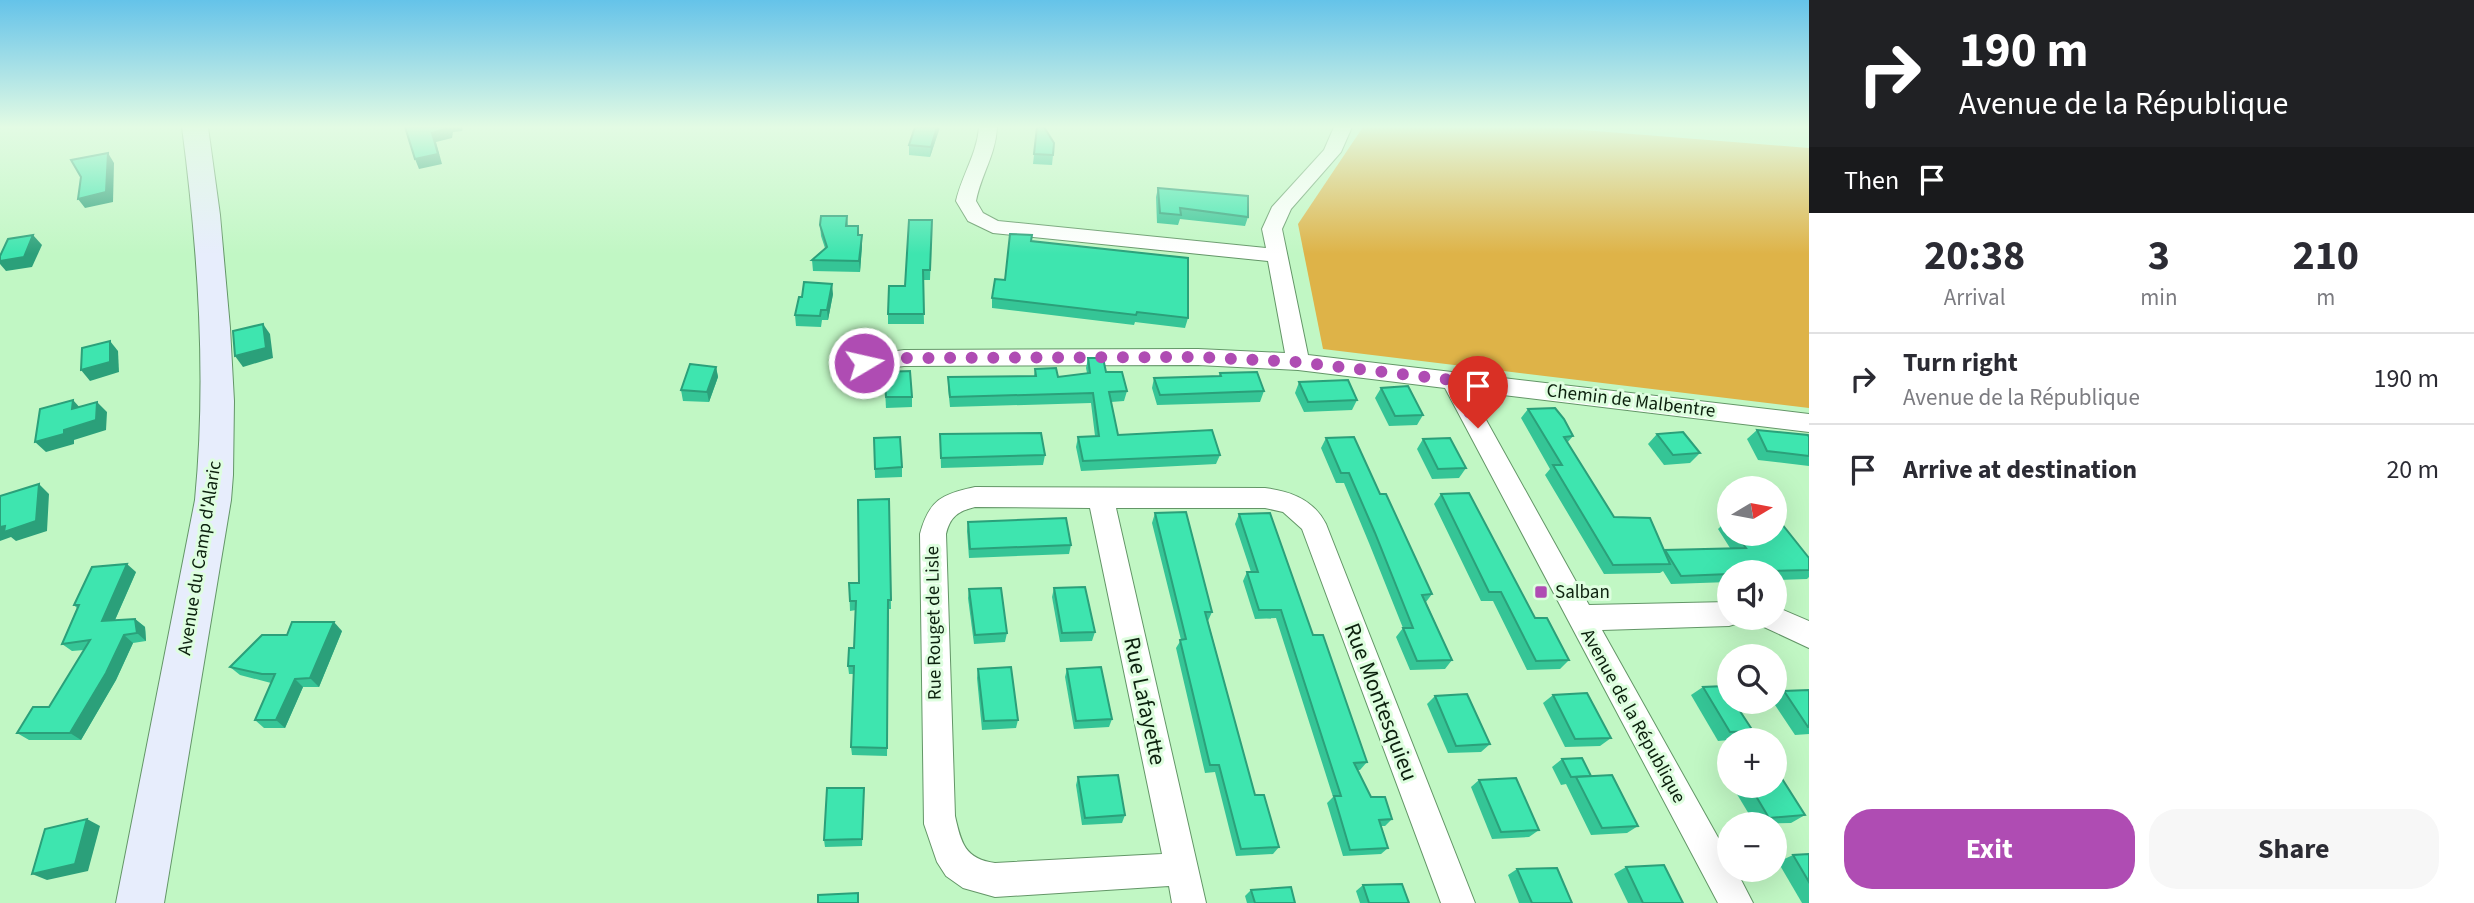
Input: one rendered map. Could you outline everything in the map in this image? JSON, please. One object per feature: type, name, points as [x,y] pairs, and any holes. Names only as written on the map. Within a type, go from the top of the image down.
[{"type":"main road","name":"Avenue du Camp d'Alaric","points":[[140,903],[214,500],[219,446],[210,240],[201,169]]},
{"type":"street","points":[[976,169],[966,201],[975,217],[993,227],[1278,256]]},
{"type":"street","points":[[1298,362],[1272,229],[1282,207],[1316,169]]},
{"type":"street","name":"Chemin de Malbentre","points":[[864,363],[904,358],[1198,357],[1298,362],[1809,423]]},
{"type":"street","name":"Avenue de la République","points":[[1452,380],[1736,903]]},
{"type":"street","name":"Rue Rouget de Lisle","points":[[1181,869],[995,880],[972,876],[955,861],[943,840],[939,816],[933,547],[936,515],[946,506],[975,496],[1101,499],[1265,498],[1283,500],[1296,506]]},
{"type":"street","name":"Rue Lafayette","points":[[1101,499],[1189,903]]},
{"type":"street","name":"Rue Montesquieu","points":[[1296,506],[1313,524],[1458,903]]},
{"type":"street","points":[[1579,618],[1717,614]]},
{"type":"street","points":[[1787,624],[1809,635]]},
{"type":"shaded area","points":[[1335,169],[1809,169],[1809,408],[1323,349],[1298,224]]},
{"type":"building","points":[[76,169],[107,169],[106,192],[78,199],[81,177]]},
{"type":"building","points":[[1158,188],[1248,196],[1248,217],[1180,208],[1181,215],[1160,213]]},
{"type":"building","points":[[821,216],[847,216],[846,226],[858,226],[858,235],[862,235],[859,261],[812,260],[827,247],[820,225]]},
{"type":"building","points":[[909,220],[932,220],[930,270],[923,270],[924,314],[888,314],[889,286],[905,286]]},
{"type":"building","points":[[1010,234],[1032,235],[1031,241],[1188,258],[1188,318],[1137,312],[1136,315],[992,298],[995,279],[1005,280]]},
{"type":"building","points":[[33,235],[24,257],[0,261],[8,239]]},
{"type":"building","points":[[804,282],[832,284],[827,310],[821,310],[820,316],[795,315]]},
{"type":"building","points":[[263,324],[266,348],[235,356],[233,331]]},
{"type":"building","points":[[110,341],[110,362],[81,370],[82,348]]},
{"type":"building","points":[[1088,358],[1103,358],[1106,372],[1122,372],[1127,391],[1109,392],[1118,435],[1212,430],[1220,455],[1083,461],[1078,437],[1099,436],[1093,393],[950,397],[948,377],[1036,376],[1035,369],[1056,368],[1058,377],[1090,373]]},
{"type":"building","points":[[690,364],[716,367],[707,392],[681,390]]},
{"type":"building","points":[[910,371],[912,397],[886,397],[884,372]]},
{"type":"building","points":[[1257,372],[1264,391],[1160,395],[1154,378],[1221,376],[1220,373]]},
{"type":"building","points":[[1348,380],[1357,400],[1308,402],[1299,382]]},
{"type":"building","points":[[1408,386],[1423,415],[1395,416],[1381,388]]},
{"type":"building","points":[[73,400],[72,409],[97,402],[96,420],[64,430],[64,434],[35,442],[40,409]]},
{"type":"building","points":[[1555,408],[1573,436],[1564,437],[1614,517],[1650,518],[1670,564],[1613,565],[1553,465],[1562,465],[1528,409]]},
{"type":"building","points":[[1757,430],[1808,435],[1809,456],[1767,451]]},
{"type":"building","points":[[1683,432],[1700,453],[1673,455],[1657,434]]},
{"type":"building","points":[[1041,433],[1045,455],[941,458],[940,434]]},
{"type":"building","points":[[900,437],[902,467],[875,469],[874,438]]},
{"type":"building","points":[[1354,437],[1380,494],[1386,494],[1432,594],[1422,595],[1452,660],[1417,661],[1403,628],[1413,628],[1375,533],[1349,473],[1341,473],[1326,438]]},
{"type":"building","points":[[1450,438],[1466,468],[1438,469],[1423,439]]},
{"type":"building","points":[[39,484],[36,521],[4,532],[5,526],[0,527],[0,496]]},
{"type":"building","points":[[1469,493],[1535,618],[1547,618],[1569,660],[1536,661],[1501,592],[1489,592],[1441,494]]},
{"type":"building","points":[[889,499],[891,600],[888,600],[887,748],[851,747],[854,666],[848,666],[849,648],[854,648],[856,601],[850,601],[849,583],[859,583],[858,500]]},
{"type":"building","points":[[1186,512],[1212,612],[1205,612],[1255,795],[1264,795],[1279,847],[1241,849],[1219,765],[1210,765],[1180,640],[1186,639],[1155,513]]},
{"type":"building","points":[[1270,513],[1313,635],[1323,635],[1367,762],[1354,763],[1371,797],[1385,797],[1392,819],[1379,820],[1388,848],[1350,850],[1334,796],[1341,796],[1281,610],[1259,610],[1247,572],[1258,572],[1239,514]]},
{"type":"building","points":[[1066,518],[1071,545],[970,549],[968,522]]},
{"type":"building","points":[[1787,530],[1809,558],[1809,570],[1787,571],[1787,560],[1717,560],[1717,574],[1681,576],[1665,550],[1746,548],[1745,546],[1787,546]]},
{"type":"building","points":[[127,564],[102,621],[135,619],[137,633],[124,635],[106,673],[70,733],[17,733],[33,707],[49,707],[90,640],[62,644],[79,605],[74,605],[92,567]]},
{"type":"building","points":[[1085,587],[1095,632],[1062,633],[1054,588]]},
{"type":"building","points":[[1001,588],[1007,633],[975,635],[969,589]]},
{"type":"building","points":[[292,622],[334,622],[310,678],[295,679],[276,720],[255,720],[275,674],[230,667],[262,635],[287,635]]},
{"type":"building","points":[[1011,667],[1018,720],[984,721],[978,669]]},
{"type":"building","points":[[1101,667],[1112,719],[1076,721],[1067,669]]},
{"type":"building","points":[[1717,686],[1717,710],[1703,687]]},
{"type":"building","points":[[1809,690],[1809,727],[1787,696],[1787,691]]},
{"type":"building","points":[[1587,693],[1611,738],[1575,739],[1553,695]]},
{"type":"building","points":[[1467,694],[1490,744],[1456,746],[1435,696]]},
{"type":"building","points":[[1719,714],[1742,714],[1751,728],[1728,728]]},
{"type":"building","points":[[1582,758],[1591,776],[1571,777],[1562,759]]},
{"type":"building","points":[[1118,775],[1125,815],[1085,818],[1078,777]]},
{"type":"building","points":[[1612,775],[1638,826],[1602,828],[1576,777]]},
{"type":"building","points":[[1516,778],[1539,830],[1501,832],[1479,780]]},
{"type":"building","points":[[1787,787],[1805,815],[1787,816],[1787,812],[1765,812],[1757,798],[1787,798]]},
{"type":"building","points":[[827,788],[864,788],[862,839],[824,840]]},
{"type":"building","points":[[87,819],[75,864],[32,874],[45,829]]},
{"type":"building","points":[[1809,854],[1809,882],[1793,855]]},
{"type":"building","points":[[1664,865],[1683,903],[1643,903],[1626,867]]},
{"type":"building","points":[[1557,868],[1572,903],[1532,903],[1517,869]]},
{"type":"building","points":[[1402,884],[1409,903],[1369,903],[1363,885]]},
{"type":"building","points":[[1291,887],[1295,903],[1255,903],[1251,890]]},
{"type":"building","points":[[858,893],[858,903],[818,903],[818,895]]},
{"type":"place","name":"Salban","points":[[1541,592]]},
{"type":"route","points":[[864,363],[904,358],[1198,357],[1298,362],[1452,380],[1478,428]]}]
